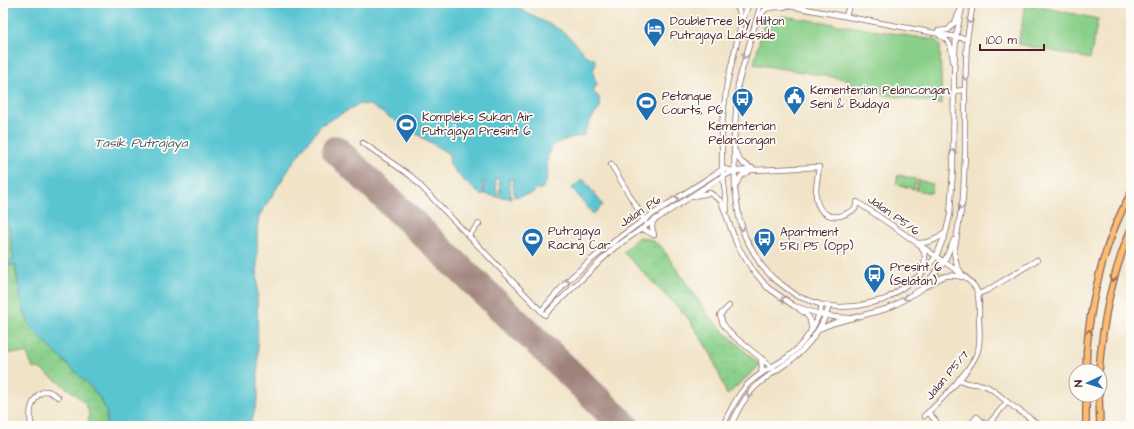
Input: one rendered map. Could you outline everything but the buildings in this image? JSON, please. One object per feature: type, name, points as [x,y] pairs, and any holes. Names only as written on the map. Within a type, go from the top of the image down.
[{"type":"main road","points":[[1087,363],[1091,313],[1103,260],[1131,191]]},
{"type":"main road","points":[[1099,363],[1111,286],[1131,229]]},
{"type":"main road","points":[[1086,403],[1086,426]]},
{"type":"main road","points":[[1099,403],[1100,426]]},
{"type":"street","points":[[734,3],[739,10],[741,26]]},
{"type":"street","points":[[749,3],[741,26],[727,89],[722,124],[723,176],[728,215],[737,245],[752,269],[767,287],[808,316],[810,319],[811,332]]},
{"type":"street","points":[[761,3],[738,84],[734,141],[734,171],[739,217],[745,237],[761,265],[772,278],[797,296],[822,305],[840,307],[857,306],[888,298],[920,276],[936,257],[946,232],[950,214],[953,169],[956,36],[963,3]]},
{"type":"street","points":[[773,3],[967,38]]},
{"type":"street","points":[[786,3],[794,7]]},
{"type":"street","points":[[846,16],[850,3]]},
{"type":"street","points":[[930,32],[948,30],[955,22],[963,3]]},
{"type":"street","points":[[973,3],[967,38],[963,198],[954,253],[957,266],[964,277],[976,289],[978,294],[988,290],[1037,260]]},
{"type":"street","points":[[749,43],[760,17],[767,8],[794,7]]},
{"type":"street","points":[[930,32],[944,37],[951,47],[954,72]]},
{"type":"street","points":[[954,91],[965,90]]},
{"type":"street","points":[[734,141],[736,156],[739,160],[744,165],[756,170]]},
{"type":"street","points":[[362,143],[411,176],[541,311]]},
{"type":"street","points":[[611,164],[647,225]]},
{"type":"street","name":"Jalan P5/6","points":[[734,171],[819,167],[816,195],[818,206],[824,212],[830,216],[838,217],[855,209],[857,202],[918,243],[964,277]]},
{"type":"street","points":[[723,169],[734,171]]},
{"type":"street","name":"Jalan P6","points":[[723,169],[607,246],[573,276],[541,311],[545,316],[614,248],[652,221],[723,176],[734,171]]},
{"type":"street","points":[[735,190],[740,177],[745,173],[756,170]]},
{"type":"street","points":[[692,196],[710,193],[714,195],[721,201],[728,215]]},
{"type":"street","points":[[642,229],[654,235],[652,221]]},
{"type":"street","points":[[468,236],[479,224]]},
{"type":"street","points":[[918,243],[932,242],[946,232]]},
{"type":"street","points":[[923,288],[944,262],[957,234]]},
{"type":"street","points":[[918,243],[924,250],[926,260],[920,276]]},
{"type":"street","points":[[819,329],[850,318],[886,309],[941,277],[953,274],[964,277]]},
{"type":"street","name":"Jalan P5/7","points":[[940,426],[926,414],[959,379],[977,355],[979,348],[978,294]]},
{"type":"street","points":[[731,426],[740,407],[752,391],[774,368],[798,348],[811,332],[822,305]]},
{"type":"street","points":[[729,306],[720,315],[723,324],[731,334],[774,368]]},
{"type":"street","points":[[794,306],[826,316],[850,318]]},
{"type":"street","points":[[723,426],[743,390],[755,378],[790,360],[802,350],[819,329],[826,316],[829,306]]},
{"type":"street","points":[[761,358],[761,374]]},
{"type":"street","points":[[959,379],[968,384],[984,385],[1030,417],[1037,425]]},
{"type":"street","points":[[31,426],[31,405],[41,392],[48,392],[58,398]]},
{"type":"street","points":[[968,426],[977,417],[987,426],[1007,402]]},
{"type":"green space","points":[[1026,4],[1098,19],[1090,59],[1018,44]]},
{"type":"green space","points":[[783,16],[936,40],[940,45],[942,104],[850,89],[851,80],[754,64],[764,23]]},
{"type":"green space","points":[[898,175],[916,179],[914,189],[896,184]]},
{"type":"green space","points":[[918,180],[933,184],[931,193],[916,190]]},
{"type":"green space","points":[[3,200],[14,260],[7,262],[8,266],[15,264],[21,299],[29,323],[34,331],[95,392],[106,410],[107,418],[105,426],[87,426],[89,412],[84,403],[72,392],[39,368],[33,369],[27,353],[7,353],[3,303]]},
{"type":"green space","points":[[638,237],[648,238],[661,246],[710,318],[760,365],[727,395],[712,356],[688,318],[623,252]]},
{"type":"water","name":"Tasik Putrajaya","points":[[3,3],[513,3],[526,13],[560,30],[572,39],[585,55],[594,58],[596,65],[594,74],[597,84],[593,92],[599,97],[600,108],[591,119],[584,135],[557,143],[550,150],[548,154],[547,178],[542,189],[535,189],[534,193],[514,197],[513,179],[509,179],[511,198],[500,197],[499,178],[495,179],[498,197],[485,194],[484,182],[482,183],[484,195],[481,195],[463,180],[450,165],[449,154],[370,105],[360,104],[321,125],[294,161],[259,216],[257,230],[258,398],[250,426],[105,426],[107,418],[106,410],[95,392],[34,331],[29,324],[23,308],[15,264],[8,266],[7,262],[14,260],[3,200]]},
{"type":"water","points":[[583,179],[603,205],[593,214],[572,188]]},
{"type":"runway","points":[[336,150],[625,426]]},
{"type":"railway","points":[[1126,426],[1131,419]]},
{"type":"place","name":"DoubleTree by Hilton Putrajaya Lakeside","points":[[655,48]]},
{"type":"place","name":"Kementerian Pelancongan, Seni & Budaya","points":[[794,116]]},
{"type":"place","name":"Kementerian Pelancongan","points":[[742,118]]},
{"type":"place","name":"Petanque Courts, P6","points":[[647,122]]},
{"type":"place","name":"Kompleks Sukan Air Putrajaya Presint 6","points":[[406,144]]},
{"type":"place","name":"Putrajaya Racing Car","points":[[532,258]]},
{"type":"place","name":"Apartment 5R1 P5 (Opp)","points":[[764,258]]},
{"type":"place","name":"Presint 6 (Selatan)","points":[[875,294]]}]
